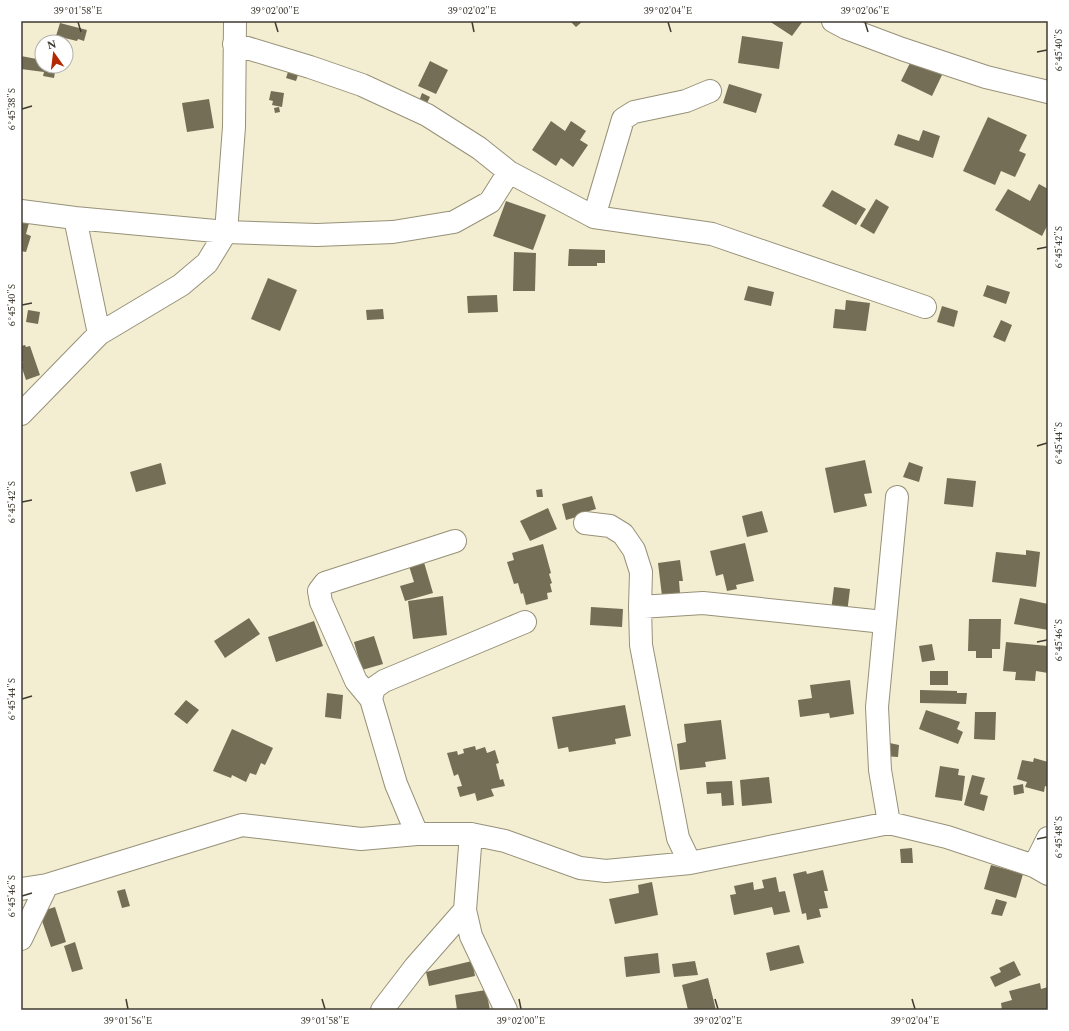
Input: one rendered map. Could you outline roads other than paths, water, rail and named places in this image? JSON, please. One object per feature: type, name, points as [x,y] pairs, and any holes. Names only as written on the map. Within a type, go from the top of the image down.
[{"type":"street","points":[[21,414],[99,334],[181,285],[207,263],[226,232],[234,128],[235,21]]},
{"type":"street","points":[[833,21],[846,28],[902,49],[986,77],[1048,92]]},
{"type":"street","points":[[234,44],[310,67],[362,85],[420,112],[480,148],[509,172],[594,217],[712,234],[925,307]]},
{"type":"street","points":[[594,217],[623,119],[634,112],[686,101],[710,91]]},
{"type":"street","points":[[21,211],[75,218],[226,232],[317,235],[393,232],[454,222],[490,202],[509,172]]},
{"type":"street","points":[[75,218],[99,334]]},
{"type":"street","points":[[888,823],[880,770],[877,707],[897,497]]},
{"type":"street","points":[[585,523],[610,526],[623,534],[634,550],[640,572],[641,645],[678,838],[690,863]]},
{"type":"street","points":[[417,834],[396,784],[371,699],[356,681],[321,602],[320,591],[325,583],[455,541]]},
{"type":"street","points":[[640,608],[703,603],[884,622]]},
{"type":"street","points":[[371,699],[374,688],[384,681],[525,622]]},
{"type":"street","points":[[21,889],[47,885],[242,825],[361,839],[417,834],[471,834],[505,841],[580,868],[606,871],[690,863],[888,823],[947,836],[1041,870],[1048,838]]},
{"type":"street","points":[[471,834],[465,910],[472,936],[506,1010]]},
{"type":"street","points":[[21,939],[47,885]]},
{"type":"street","points":[[382,1010],[415,967],[465,910]]}]
